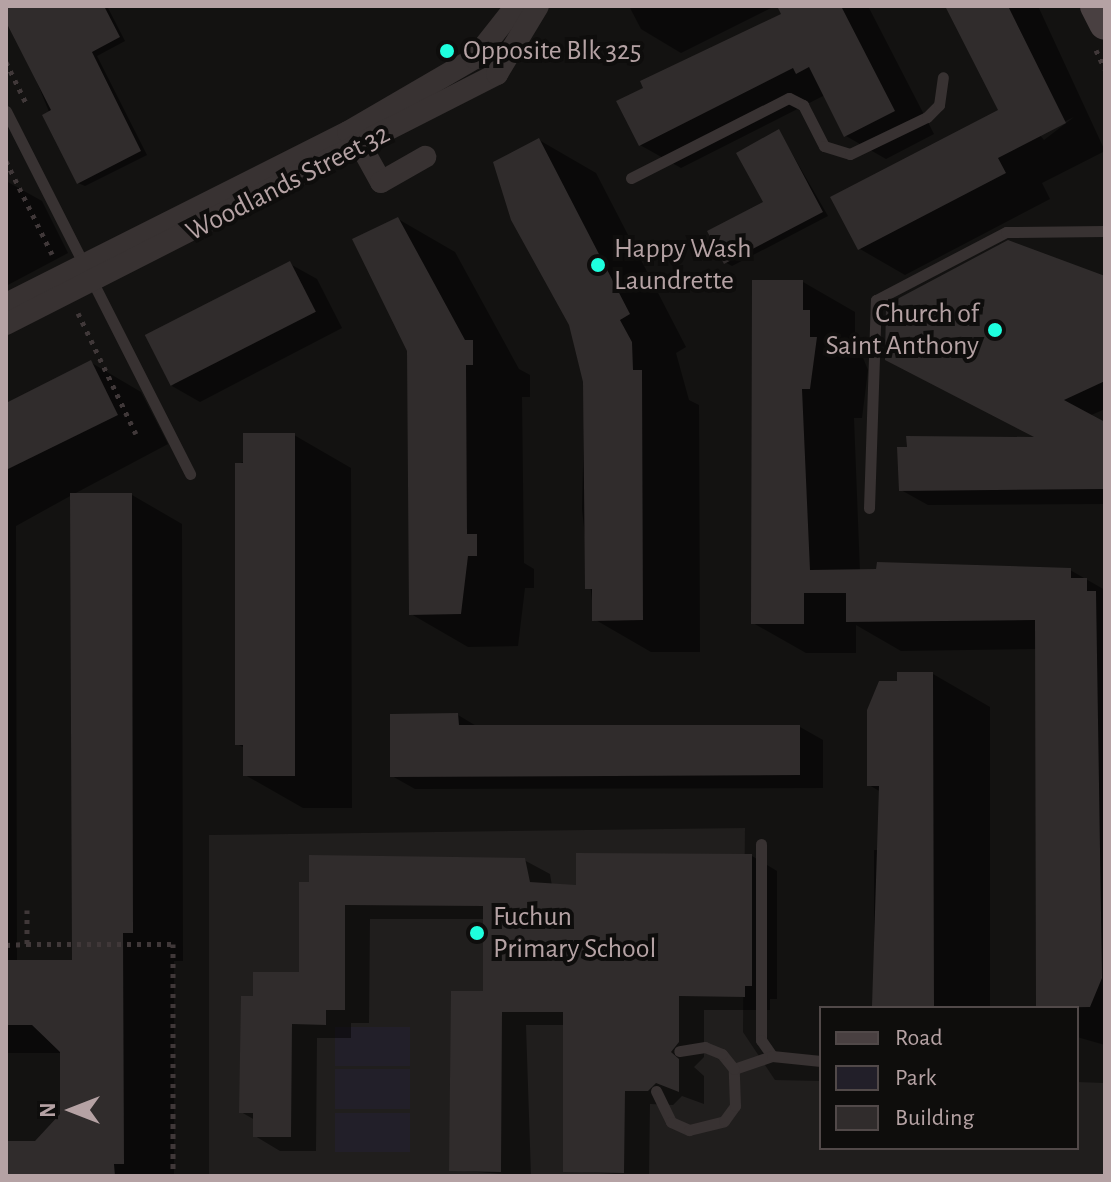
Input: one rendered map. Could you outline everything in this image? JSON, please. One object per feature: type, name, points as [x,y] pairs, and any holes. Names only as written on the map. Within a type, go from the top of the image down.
[{"type":"main road","points":[[1096,6],[1105,24]]},
{"type":"street","name":"Woodlands Street 32","points":[[6,304],[90,274],[361,146],[497,74],[526,35],[538,6]]},
{"type":"street","name":"Woodlands Street 32","points":[[6,324],[475,58],[511,12]]},
{"type":"street","points":[[361,146],[381,182],[425,157]]},
{"type":"lane","points":[[511,12],[526,35]]},
{"type":"lane","points":[[631,178],[789,98],[803,105],[824,146],[850,154],[927,117],[939,105],[943,77]]},
{"type":"lane","points":[[6,111],[190,474]]},
{"type":"lane","points":[[869,508],[876,300],[1006,232],[1105,231]]},
{"type":"lane","points":[[761,844],[761,1040],[772,1056]]},
{"type":"lane","points":[[679,1051],[705,1047],[734,1069]]},
{"type":"lane","points":[[734,1069],[772,1056],[819,1061]]},
{"type":"lane","points":[[656,1091],[671,1122],[707,1129],[735,1106],[734,1069]]},
{"type":"path","points":[[6,161],[55,259]]},
{"type":"path","points":[[78,313],[136,434]]},
{"type":"path","points":[[27,910],[27,944]]},
{"type":"path","points":[[6,945],[173,944],[173,1176]]},
{"type":"shaded area","name":"Fuchun Primary School","points":[[745,828],[743,1032],[775,1080],[819,1081],[819,1150],[1079,1150],[1079,1082],[1105,1083],[1105,1176],[209,1176],[209,835]]},
{"type":"green space","points":[[335,1027],[410,1027],[410,1066],[335,1066]]},
{"type":"green space","points":[[335,1069],[410,1069],[410,1109],[335,1109]]},
{"type":"green space","points":[[335,1113],[410,1113],[410,1152],[335,1152]]},
{"type":"building","points":[[6,6],[104,6],[120,37],[92,52],[141,151],[77,184],[42,115],[51,110],[6,22]]},
{"type":"building","points":[[777,6],[841,6],[895,111],[844,137],[809,67],[796,74],[793,68],[639,146],[616,101],[643,88],[640,81],[781,14]]},
{"type":"building","points":[[945,6],[1008,6],[1066,123],[998,158],[1006,173],[858,250],[830,197],[998,110]]},
{"type":"building","points":[[779,129],[823,212],[724,264],[707,231],[763,202],[736,153]]},
{"type":"building","points":[[539,138],[630,314],[620,320],[632,342],[633,370],[642,370],[643,620],[592,621],[592,589],[585,589],[583,382],[569,325],[511,220],[493,162]]},
{"type":"building","points":[[398,217],[465,340],[473,340],[473,365],[466,365],[467,534],[477,534],[477,556],[468,556],[461,614],[409,615],[407,351],[352,239]]},
{"type":"building","name":"Church of Saint Anthony","points":[[1008,240],[1105,276],[1105,381],[1064,400],[1105,422],[1105,489],[899,491],[897,447],[907,447],[906,436],[1034,437],[885,360],[886,305]]},
{"type":"building","points":[[290,261],[316,312],[171,386],[145,335]]},
{"type":"building","points":[[752,280],[803,280],[803,310],[810,310],[810,337],[817,337],[810,389],[802,389],[810,570],[876,569],[877,562],[1071,568],[1071,578],[1087,578],[1087,591],[1096,591],[1102,978],[1090,1007],[1036,1006],[1035,620],[846,622],[846,593],[804,593],[804,624],[751,624]]},
{"type":"building","points":[[91,360],[118,415],[6,470],[6,403]]},
{"type":"building","points":[[243,433],[295,433],[295,776],[243,776],[243,745],[235,745],[235,463],[243,463]]},
{"type":"building","points":[[70,493],[132,493],[133,933],[123,933],[124,1164],[114,1164],[115,1176],[6,1176],[6,1141],[35,1141],[60,1114],[60,1052],[32,1025],[6,1025],[6,960],[72,960]]},
{"type":"building","points":[[897,672],[933,672],[934,1006],[872,1006],[879,786],[867,786],[867,710],[879,681],[897,681]]},
{"type":"building","points":[[458,713],[459,725],[800,725],[800,775],[390,777],[390,714]]},
{"type":"building","points":[[576,853],[752,854],[752,986],[745,986],[745,997],[679,996],[679,1042],[671,1052],[679,1059],[679,1092],[656,1083],[648,1091],[625,1091],[624,1173],[563,1172],[563,1012],[502,1012],[501,1172],[449,1171],[451,991],[483,991],[483,906],[345,905],[345,1010],[326,1010],[326,1025],[292,1024],[291,1137],[253,1137],[253,1113],[239,1113],[241,996],[253,996],[253,972],[299,972],[299,882],[309,882],[309,855],[525,858],[530,882],[576,885]]},
{"type":"place","name":"Opposite Blk 325","points":[[447,51]]},
{"type":"place","name":"Happy Wash Laundrette","points":[[598,265]]},
{"type":"place","name":"Church of Saint Anthony","points":[[995,330]]},
{"type":"place","name":"Fuchun Primary School","points":[[477,933]]}]
